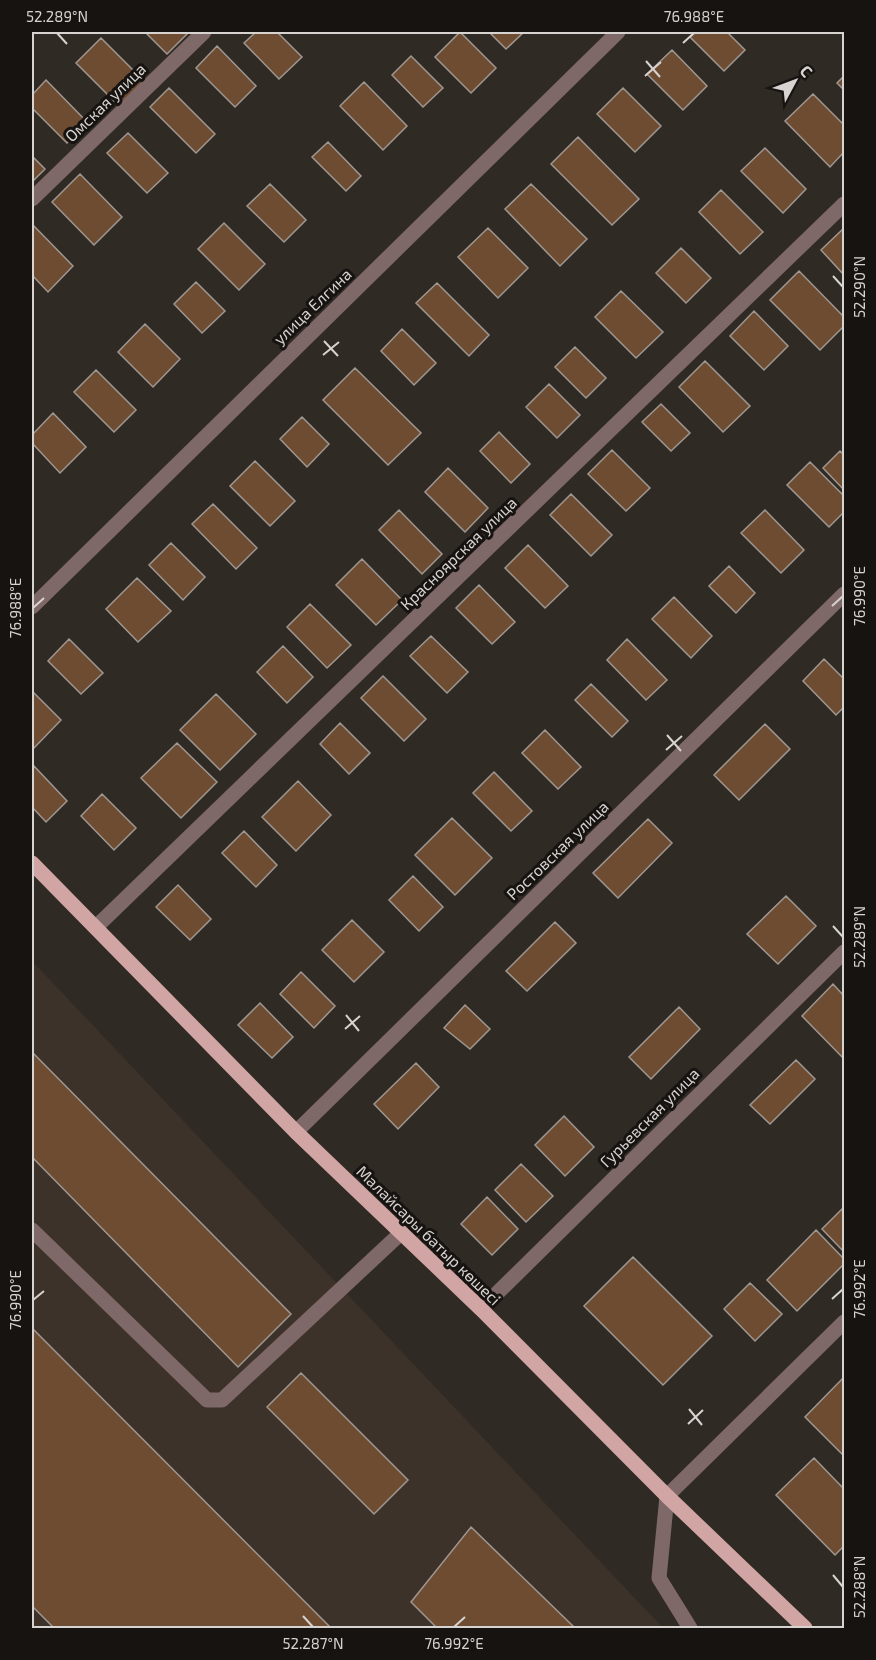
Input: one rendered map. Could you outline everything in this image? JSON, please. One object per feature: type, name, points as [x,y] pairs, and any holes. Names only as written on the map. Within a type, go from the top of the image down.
[{"type":"main road","name":"Малайсары батыр көшесі","points":[[32,863],[296,1132],[481,1309],[667,1496],[805,1629]]},
{"type":"street","name":"Омская улица","points":[[32,199],[204,32]]},
{"type":"street","name":"улица Елгина","points":[[32,607],[618,32]]},
{"type":"street","name":"Красноярская улица","points":[[96,927],[844,204]]},
{"type":"street","name":"Ростовская улица","points":[[296,1132],[844,594]]},
{"type":"street","name":"Гурьевская улица","points":[[481,1309],[844,952]]},
{"type":"street","points":[[32,1230],[207,1400],[222,1400],[401,1233]]},
{"type":"street","points":[[690,1629],[659,1578],[667,1496],[844,1322]]},
{"type":"shaded area","points":[[32,961],[663,1628],[32,1628]]},
{"type":"building","points":[[145,32],[187,32],[188,33],[167,54]]},
{"type":"building","points":[[256,32],[277,32],[302,57],[279,79],[244,43]]},
{"type":"building","points":[[460,32],[496,68],[471,93],[435,57]]},
{"type":"building","points":[[489,32],[524,32],[506,49]]},
{"type":"building","points":[[696,32],[727,32],[745,50],[724,71],[690,37]]},
{"type":"building","points":[[101,38],[144,81],[119,106],[76,63]]},
{"type":"building","points":[[217,46],[256,86],[235,107],[196,68]]},
{"type":"building","points":[[672,50],[707,86],[683,110],[647,74]]},
{"type":"building","points":[[411,56],[443,88],[423,107],[392,75]]},
{"type":"building","points":[[844,76],[844,90],[837,83]]},
{"type":"building","points":[[46,80],[88,123],[67,143],[32,108],[32,95]]},
{"type":"building","points":[[364,82],[407,126],[383,150],[340,106]]},
{"type":"building","points":[[169,88],[215,134],[196,153],[150,107]]},
{"type":"building","points":[[623,88],[661,126],[635,152],[597,114]]},
{"type":"building","points":[[813,94],[844,125],[844,152],[830,167],[785,121]]},
{"type":"building","points":[[128,133],[168,173],[147,193],[107,153]]},
{"type":"building","points":[[578,137],[639,199],[612,225],[551,164]]},
{"type":"building","points":[[328,142],[361,176],[346,191],[312,157]]},
{"type":"building","points":[[765,148],[806,189],[783,213],[741,171]]},
{"type":"building","points":[[32,156],[45,169],[32,182]]},
{"type":"building","points":[[80,174],[122,217],[94,245],[52,202]]},
{"type":"building","points":[[270,184],[306,220],[284,242],[247,206]]},
{"type":"building","points":[[531,184],[587,239],[560,266],[505,209]]},
{"type":"building","points":[[721,190],[763,232],[740,254],[699,212]]},
{"type":"building","points":[[224,223],[265,264],[239,290],[198,249]]},
{"type":"building","points":[[32,224],[73,266],[48,292],[32,275]]},
{"type":"building","points":[[488,228],[528,268],[498,298],[458,257]]},
{"type":"building","points":[[844,228],[844,275],[821,250]]},
{"type":"building","points":[[681,248],[711,278],[686,303],[656,273]]},
{"type":"building","points":[[799,271],[844,317],[844,326],[820,350],[770,300]]},
{"type":"building","points":[[196,282],[225,311],[202,333],[174,304]]},
{"type":"building","points":[[437,283],[489,335],[469,356],[416,303]]},
{"type":"building","points":[[621,291],[663,332],[636,358],[595,317]]},
{"type":"building","points":[[754,311],[788,346],[764,370],[730,336]]},
{"type":"building","points":[[145,324],[180,359],[153,387],[118,352]]},
{"type":"building","points":[[402,329],[436,363],[414,385],[381,351]]},
{"type":"building","points":[[575,347],[606,378],[586,398],[555,367]]},
{"type":"building","points":[[705,361],[750,406],[723,432],[679,387]]},
{"type":"building","points":[[355,368],[421,433],[388,465],[323,400]]},
{"type":"building","points":[[96,370],[136,410],[114,432],[74,392]]},
{"type":"building","points":[[549,384],[580,415],[557,438],[526,407]]},
{"type":"building","points":[[661,404],[690,433],[671,451],[642,422]]},
{"type":"building","points":[[53,413],[86,447],[60,473],[32,443],[32,435]]},
{"type":"building","points":[[302,417],[329,444],[307,467],[280,439]]},
{"type":"building","points":[[499,432],[530,464],[511,483],[480,451]]},
{"type":"building","points":[[612,450],[650,488],[626,511],[588,474]]},
{"type":"building","points":[[840,451],[844,455],[844,490],[823,468]]},
{"type":"building","points":[[255,461],[295,501],[270,526],[230,486]]},
{"type":"building","points":[[810,462],[844,496],[844,512],[829,527],[787,485]]},
{"type":"building","points":[[448,468],[488,508],[465,532],[425,492]]},
{"type":"building","points":[[571,494],[612,535],[591,556],[550,515]]},
{"type":"building","points":[[213,504],[257,548],[236,569],[192,524]]},
{"type":"building","points":[[399,510],[442,554],[422,574],[379,530]]},
{"type":"building","points":[[765,510],[804,550],[781,573],[741,533]]},
{"type":"building","points":[[171,543],[205,577],[183,600],[149,565]]},
{"type":"building","points":[[528,545],[568,586],[545,608],[505,568]]},
{"type":"building","points":[[362,559],[402,600],[376,625],[336,585]]},
{"type":"building","points":[[729,566],[755,593],[736,613],[709,586]]},
{"type":"building","points":[[137,578],[171,611],[138,642],[106,609]]},
{"type":"building","points":[[479,585],[515,622],[492,644],[456,608]]},
{"type":"building","points":[[674,597],[712,636],[691,658],[652,619]]},
{"type":"building","points":[[310,604],[351,645],[327,668],[287,627]]},
{"type":"building","points":[[431,636],[468,672],[447,693],[410,656]]},
{"type":"building","points":[[69,639],[103,673],[81,694],[48,661]]},
{"type":"building","points":[[627,639],[667,680],[646,700],[607,660]]},
{"type":"building","points":[[283,646],[313,677],[287,703],[257,672]]},
{"type":"building","points":[[824,659],[844,679],[844,707],[836,715],[803,681]]},
{"type":"building","points":[[383,676],[426,719],[404,741],[361,698]]},
{"type":"building","points":[[591,684],[628,721],[612,737],[575,700]]},
{"type":"building","points":[[32,691],[61,720],[34,748],[32,746]]},
{"type":"building","points":[[216,694],[256,734],[220,770],[180,730]]},
{"type":"building","points":[[340,723],[370,753],[349,774],[320,744]]},
{"type":"building","points":[[765,724],[790,749],[739,800],[714,775]]},
{"type":"building","points":[[545,730],[581,767],[558,789],[522,753]]},
{"type":"building","points":[[177,743],[217,782],[181,818],[141,778]]},
{"type":"building","points":[[34,766],[67,801],[46,822],[32,807],[32,769]]},
{"type":"building","points":[[494,772],[532,811],[511,831],[473,793]]},
{"type":"building","points":[[298,781],[331,815],[296,851],[262,817]]},
{"type":"building","points":[[102,794],[136,828],[114,850],[81,816]]},
{"type":"building","points":[[452,818],[492,858],[455,895],[415,855]]},
{"type":"building","points":[[648,819],[672,843],[618,898],[593,873]]},
{"type":"building","points":[[244,831],[277,865],[256,887],[222,853]]},
{"type":"building","points":[[413,876],[443,907],[419,931],[389,900]]},
{"type":"building","points":[[178,885],[211,919],[190,940],[156,907]]},
{"type":"building","points":[[786,896],[816,926],[778,964],[747,934]]},
{"type":"building","points":[[352,920],[384,952],[354,982],[322,950]]},
{"type":"building","points":[[555,922],[576,943],[527,991],[506,971]]},
{"type":"building","points":[[301,972],[335,1006],[314,1028],[280,994]]},
{"type":"building","points":[[833,984],[844,996],[844,1059],[802,1016]]},
{"type":"building","points":[[260,1003],[293,1037],[272,1058],[238,1025]]},
{"type":"building","points":[[465,1005],[490,1029],[470,1049],[444,1028]]},
{"type":"building","points":[[679,1007],[700,1029],[651,1079],[629,1057]]},
{"type":"building","points":[[32,1052],[291,1314],[238,1367],[32,1157]]},
{"type":"building","points":[[796,1060],[815,1079],[770,1124],[750,1105]]},
{"type":"building","points":[[416,1063],[439,1087],[398,1129],[374,1104]]},
{"type":"building","points":[[564,1116],[594,1147],[565,1176],[535,1145]]},
{"type":"building","points":[[521,1164],[553,1196],[526,1222],[495,1190]]},
{"type":"building","points":[[487,1197],[518,1229],[492,1255],[461,1224]]},
{"type":"building","points":[[844,1207],[844,1252],[822,1229]]},
{"type":"building","points":[[816,1230],[844,1259],[844,1264],[797,1311],[767,1280]]},
{"type":"building","points":[[633,1257],[712,1336],[663,1385],[584,1306]]},
{"type":"building","points":[[750,1283],[782,1314],[755,1341],[724,1309]]},
{"type":"building","points":[[32,1328],[331,1628],[54,1628],[32,1606]]},
{"type":"building","points":[[301,1373],[408,1480],[374,1514],[267,1407]]},
{"type":"building","points":[[844,1377],[844,1454],[843,1455],[805,1417]]},
{"type":"building","points":[[814,1458],[844,1489],[844,1546],[835,1555],[776,1495]]},
{"type":"building","points":[[471,1527],[575,1628],[437,1628],[411,1602]]}]
